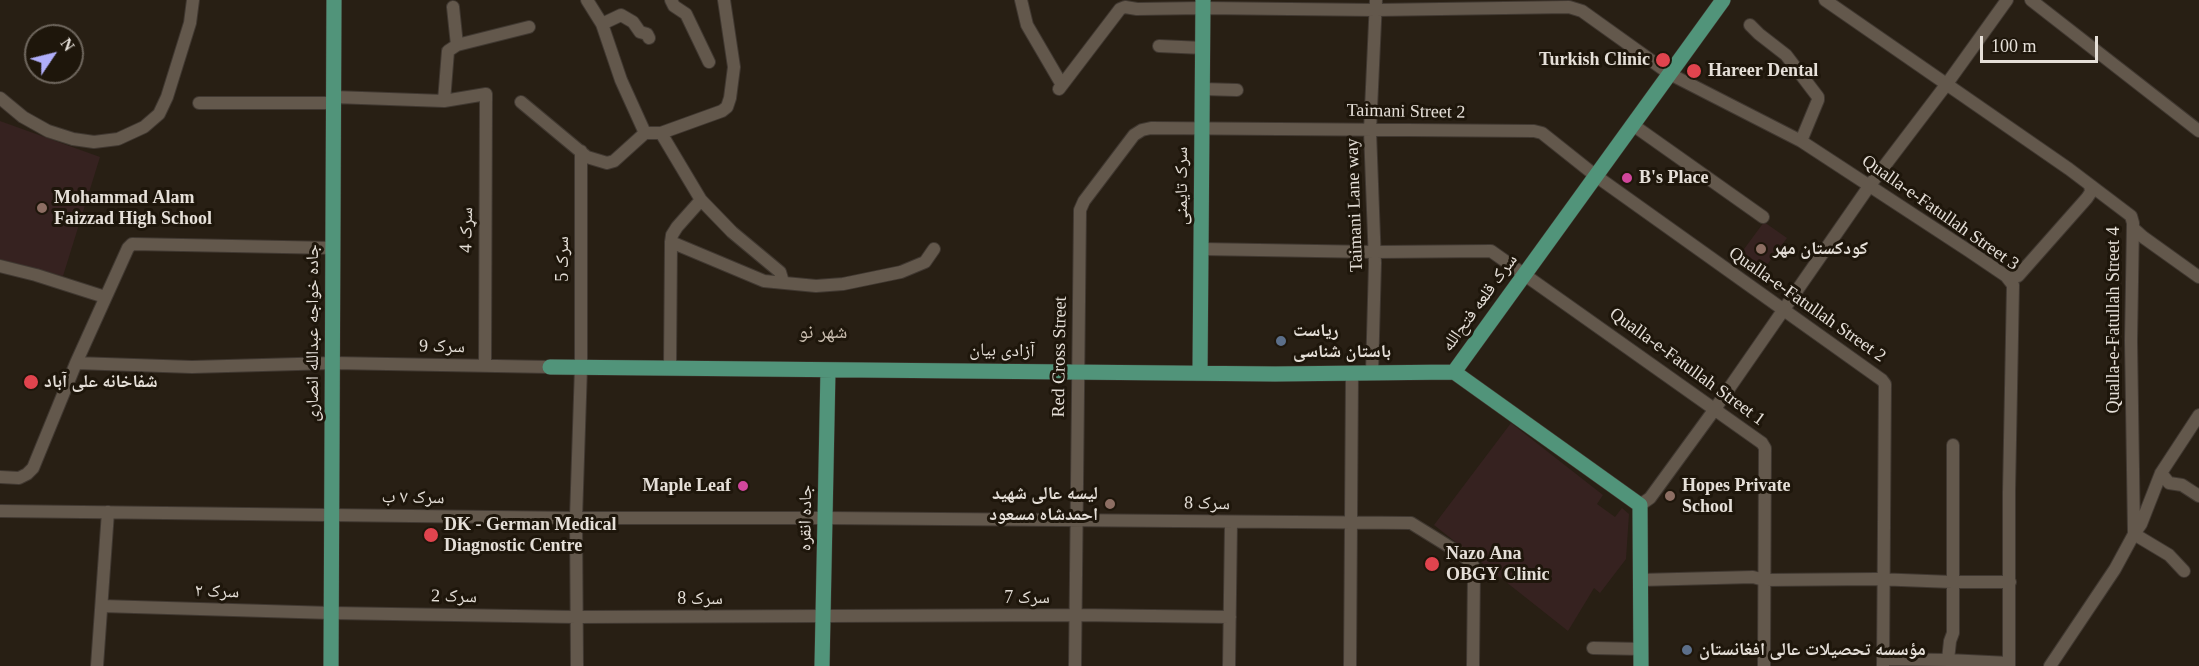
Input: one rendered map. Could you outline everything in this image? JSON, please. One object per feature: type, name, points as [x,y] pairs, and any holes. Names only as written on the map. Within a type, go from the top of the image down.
[{"type":"main road","name":"جاده خواجه عبدالله انصاری","points":[[331,666],[334,0]]},
{"type":"main road","name":"سرک قلعه فتح‌الله","points":[[1640,505],[1454,372],[1723,0]]},
{"type":"main road","name":"سرک تایمنی","points":[[1200,373],[1203,4]]},
{"type":"main road","name":"آزادی بیان","points":[[550,367],[1352,374],[1454,372]]},
{"type":"main road","name":"جاده انقره","points":[[822,666],[828,370]]},
{"type":"main road","points":[[1640,505],[1641,666]]},
{"type":"street","points":[[0,98],[23,117],[48,131],[73,139],[94,142],[118,139],[144,127],[159,114],[167,96],[194,0]]},
{"type":"street","points":[[587,0],[602,24],[624,87],[645,133]]},
{"type":"street","points":[[671,0],[674,6],[686,14],[709,62]]},
{"type":"street","points":[[521,102],[592,159],[611,162],[645,133],[661,134],[722,111],[728,107],[735,67],[724,0]]},
{"type":"street","name":"Qualla-e-Fatullah Street 3","points":[[1021,0],[1027,25],[1060,87],[1122,8],[1203,4],[1376,5],[1569,8],[1582,11],[1670,74],[1802,141],[2006,276],[2013,285],[2009,492],[2009,664]]},
{"type":"street","name":"Qualla-e-Fatullah Street 4","points":[[1826,0],[1976,103],[2131,216],[2133,228],[2130,341],[2134,534],[2115,569],[2050,666]]},
{"type":"street","points":[[1640,505],[1650,498],[1870,185],[1947,85],[2007,0]]},
{"type":"street","points":[[2031,0],[2199,131]]},
{"type":"street","name":"Taimani Lane way","points":[[1372,374],[1374,252],[1371,131],[1376,5]]},
{"type":"street","points":[[453,7],[457,45]]},
{"type":"street","points":[[602,24],[621,15],[633,22],[640,32],[647,34],[649,38]]},
{"type":"street","points":[[1750,25],[1786,55],[1818,97],[1802,141]]},
{"type":"street","points":[[199,103],[334,100],[444,101],[448,51],[457,45],[530,27]]},
{"type":"street","points":[[1159,46],[1203,48]]},
{"type":"street","points":[[1202,89],[1237,90]]},
{"type":"street","name":"سړک 4","points":[[444,101],[486,94],[485,366]]},
{"type":"street","points":[[1633,125],[1763,217]]},
{"type":"street","name":"Red Cross Street","points":[[1075,666],[1080,210],[1084,201],[1134,135],[1150,128],[1202,129]]},
{"type":"street","name":"Taimani Street 2","points":[[1202,129],[1534,131],[1542,133],[1596,176]]},
{"type":"street","points":[[661,134],[701,200],[732,232],[780,272],[783,282]]},
{"type":"street","name":"سرک 5","points":[[577,666],[576,518],[581,367],[581,151]]},
{"type":"street","name":"Qualla-e-Fatullah Street 2","points":[[1596,176],[1885,384],[1883,662]]},
{"type":"street","points":[[2006,276],[2013,274],[2018,276],[2087,198],[2091,192],[2090,185]]},
{"type":"street","points":[[670,368],[672,235],[701,200]]},
{"type":"street","points":[[2133,228],[2199,277]]},
{"type":"street","points":[[671,242],[764,281],[816,286],[843,284],[901,272],[925,262],[934,249]]},
{"type":"street","points":[[0,477],[19,478],[33,468],[105,297],[132,244],[333,248]]},
{"type":"street","name":"Qualla-e-Fatullah Street 1","points":[[1201,249],[1374,252],[1487,250],[1526,274],[1715,408],[1762,443],[1765,448],[1764,666]]},
{"type":"street","points":[[0,266],[105,297]]},
{"type":"street","name":"سرک 9","points":[[76,363],[192,367],[333,363],[550,367]]},
{"type":"street","points":[[1350,666],[1352,374]]},
{"type":"street","points":[[2184,571],[2169,555],[2134,534],[2141,524],[2161,473],[2199,415]]},
{"type":"street","points":[[1948,660],[1953,633],[1953,445]]},
{"type":"street","points":[[2161,473],[2169,483],[2182,485],[2199,496]]},
{"type":"street","name":"سرک ۷ ب","points":[[0,511],[576,518],[825,518]]},
{"type":"street","points":[[97,666],[108,512]]},
{"type":"street","name":"سرک 8","points":[[825,518],[1411,523],[1469,559],[1474,568],[1473,666]]},
{"type":"street","points":[[1229,666],[1231,523]]},
{"type":"street","points":[[1640,580],[1753,577],[1764,580],[1876,579],[1883,581],[2010,582]]},
{"type":"street","name":"سرک ۲","points":[[102,606],[331,613]]},
{"type":"street","name":"سرک 2","points":[[331,613],[576,617]]},
{"type":"street","name":"سرک 7","points":[[824,617],[1076,615],[1230,617]]},
{"type":"street","name":"سرک 8","points":[[576,617],[824,617]]},
{"type":"street","points":[[1593,648],[1641,649]]},
{"type":"street","points":[[1883,662],[1948,660],[2009,664]]},
{"type":"shaded area","name":"Mohammad Alam Faizzad High School","points":[[0,121],[100,157],[63,276],[0,259]]},
{"type":"shaded area","name":"کودکستان مهر","points":[[1764,222],[1787,238],[1758,277],[1736,260]]},
{"type":"shaded area","points":[[1511,423],[1603,495],[1597,504],[1615,517],[1622,508],[1629,514],[1626,559],[1600,593],[1594,588],[1568,631],[1434,525]]},
{"type":"place","name":"Turkish Clinic","points":[[1663,60]]},
{"type":"place","name":"Hareer Dental","points":[[1694,71]]},
{"type":"place","name":"B's Place","points":[[1627,178]]},
{"type":"place","name":"Mohammad Alam Faizzad High School","points":[[42,208]]},
{"type":"place","name":"کودکستان مهر","points":[[1761,249]]},
{"type":"place","name":"ریاست باستان شناسی","points":[[1281,341]]},
{"type":"place","name":"شفاخانه علی آباد","points":[[31,382]]},
{"type":"place","name":"Maple Leaf","points":[[743,486]]},
{"type":"place","name":"Hopes Private School","points":[[1670,496]]},
{"type":"place","name":"لیسه عالی شهید احمدشاه مسعود","points":[[1110,504]]},
{"type":"place","name":"DK - German Medical Diagnostic Centre","points":[[431,535]]},
{"type":"place","name":"Nazo Ana OBGY Clinic","points":[[1432,564]]},
{"type":"place","name":"مؤسسه تحصیلات عالی افغانستان","points":[[1687,650]]},
{"type":"district","name":"شهر نو","points":[[823,333]]}]
